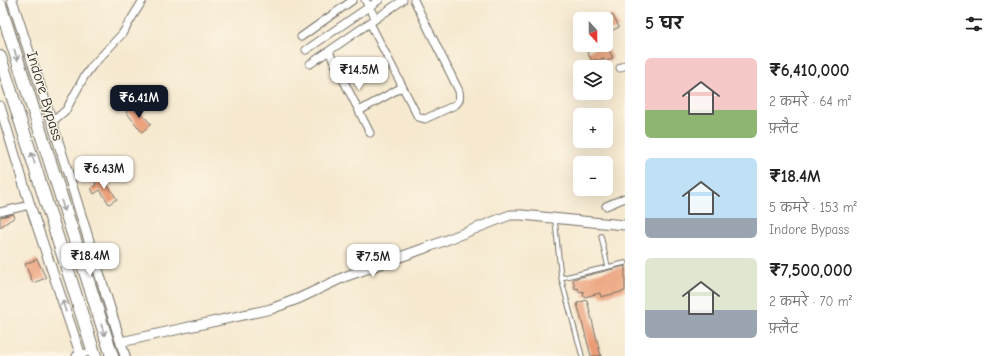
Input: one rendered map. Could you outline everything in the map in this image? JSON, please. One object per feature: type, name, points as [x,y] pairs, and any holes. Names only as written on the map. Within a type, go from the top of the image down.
[{"type":"highway","name":"Indore Bypass","points":[[0,4],[112,356]]},
{"type":"highway","name":"Indore Bypass","points":[[0,57],[94,353]]},
{"type":"street","points":[[12,0],[52,122],[125,356]]},
{"type":"street","points":[[52,122],[66,110],[84,76],[122,34],[143,0]]},
{"type":"street","points":[[301,38],[353,0]]},
{"type":"street","points":[[365,0],[402,88],[417,116],[425,119],[454,105],[460,98],[459,91],[414,0]]},
{"type":"street","points":[[306,50],[379,0]]},
{"type":"street","points":[[310,64],[403,0]]},
{"type":"street","points":[[329,52],[370,133]]},
{"type":"street","points":[[358,111],[402,88]]},
{"type":"street","points":[[0,106],[30,205],[79,355],[94,353]]},
{"type":"street","points":[[606,206],[625,198]]},
{"type":"street","points":[[0,212],[30,205]]},
{"type":"street","points":[[121,342],[271,309],[300,298],[344,277],[431,246],[510,215],[625,225]]},
{"type":"lane","points":[[555,219],[561,278],[582,356]]},
{"type":"lane","points":[[601,236],[608,267]]},
{"type":"lane","points":[[561,278],[625,263]]},
{"type":"building","points":[[613,16],[619,27],[613,30]]},
{"type":"building","points":[[587,52],[610,52],[613,58],[609,60],[604,60],[603,58],[599,60],[591,60]]},
{"type":"building","points":[[132,107],[136,112],[138,110],[151,124],[142,132],[126,112]]},
{"type":"building","points":[[102,177],[117,199],[109,204],[100,190],[94,194],[91,188],[96,185],[95,182]]},
{"type":"building","points":[[13,214],[15,217],[0,227],[0,217]]},
{"type":"building","points":[[37,259],[46,278],[33,283],[25,264]]},
{"type":"building","points":[[625,266],[625,291],[601,297],[600,293],[584,297],[583,291],[579,292],[578,288],[575,289],[573,279]]},
{"type":"building","points":[[587,300],[601,356],[591,356],[577,303]]}]
